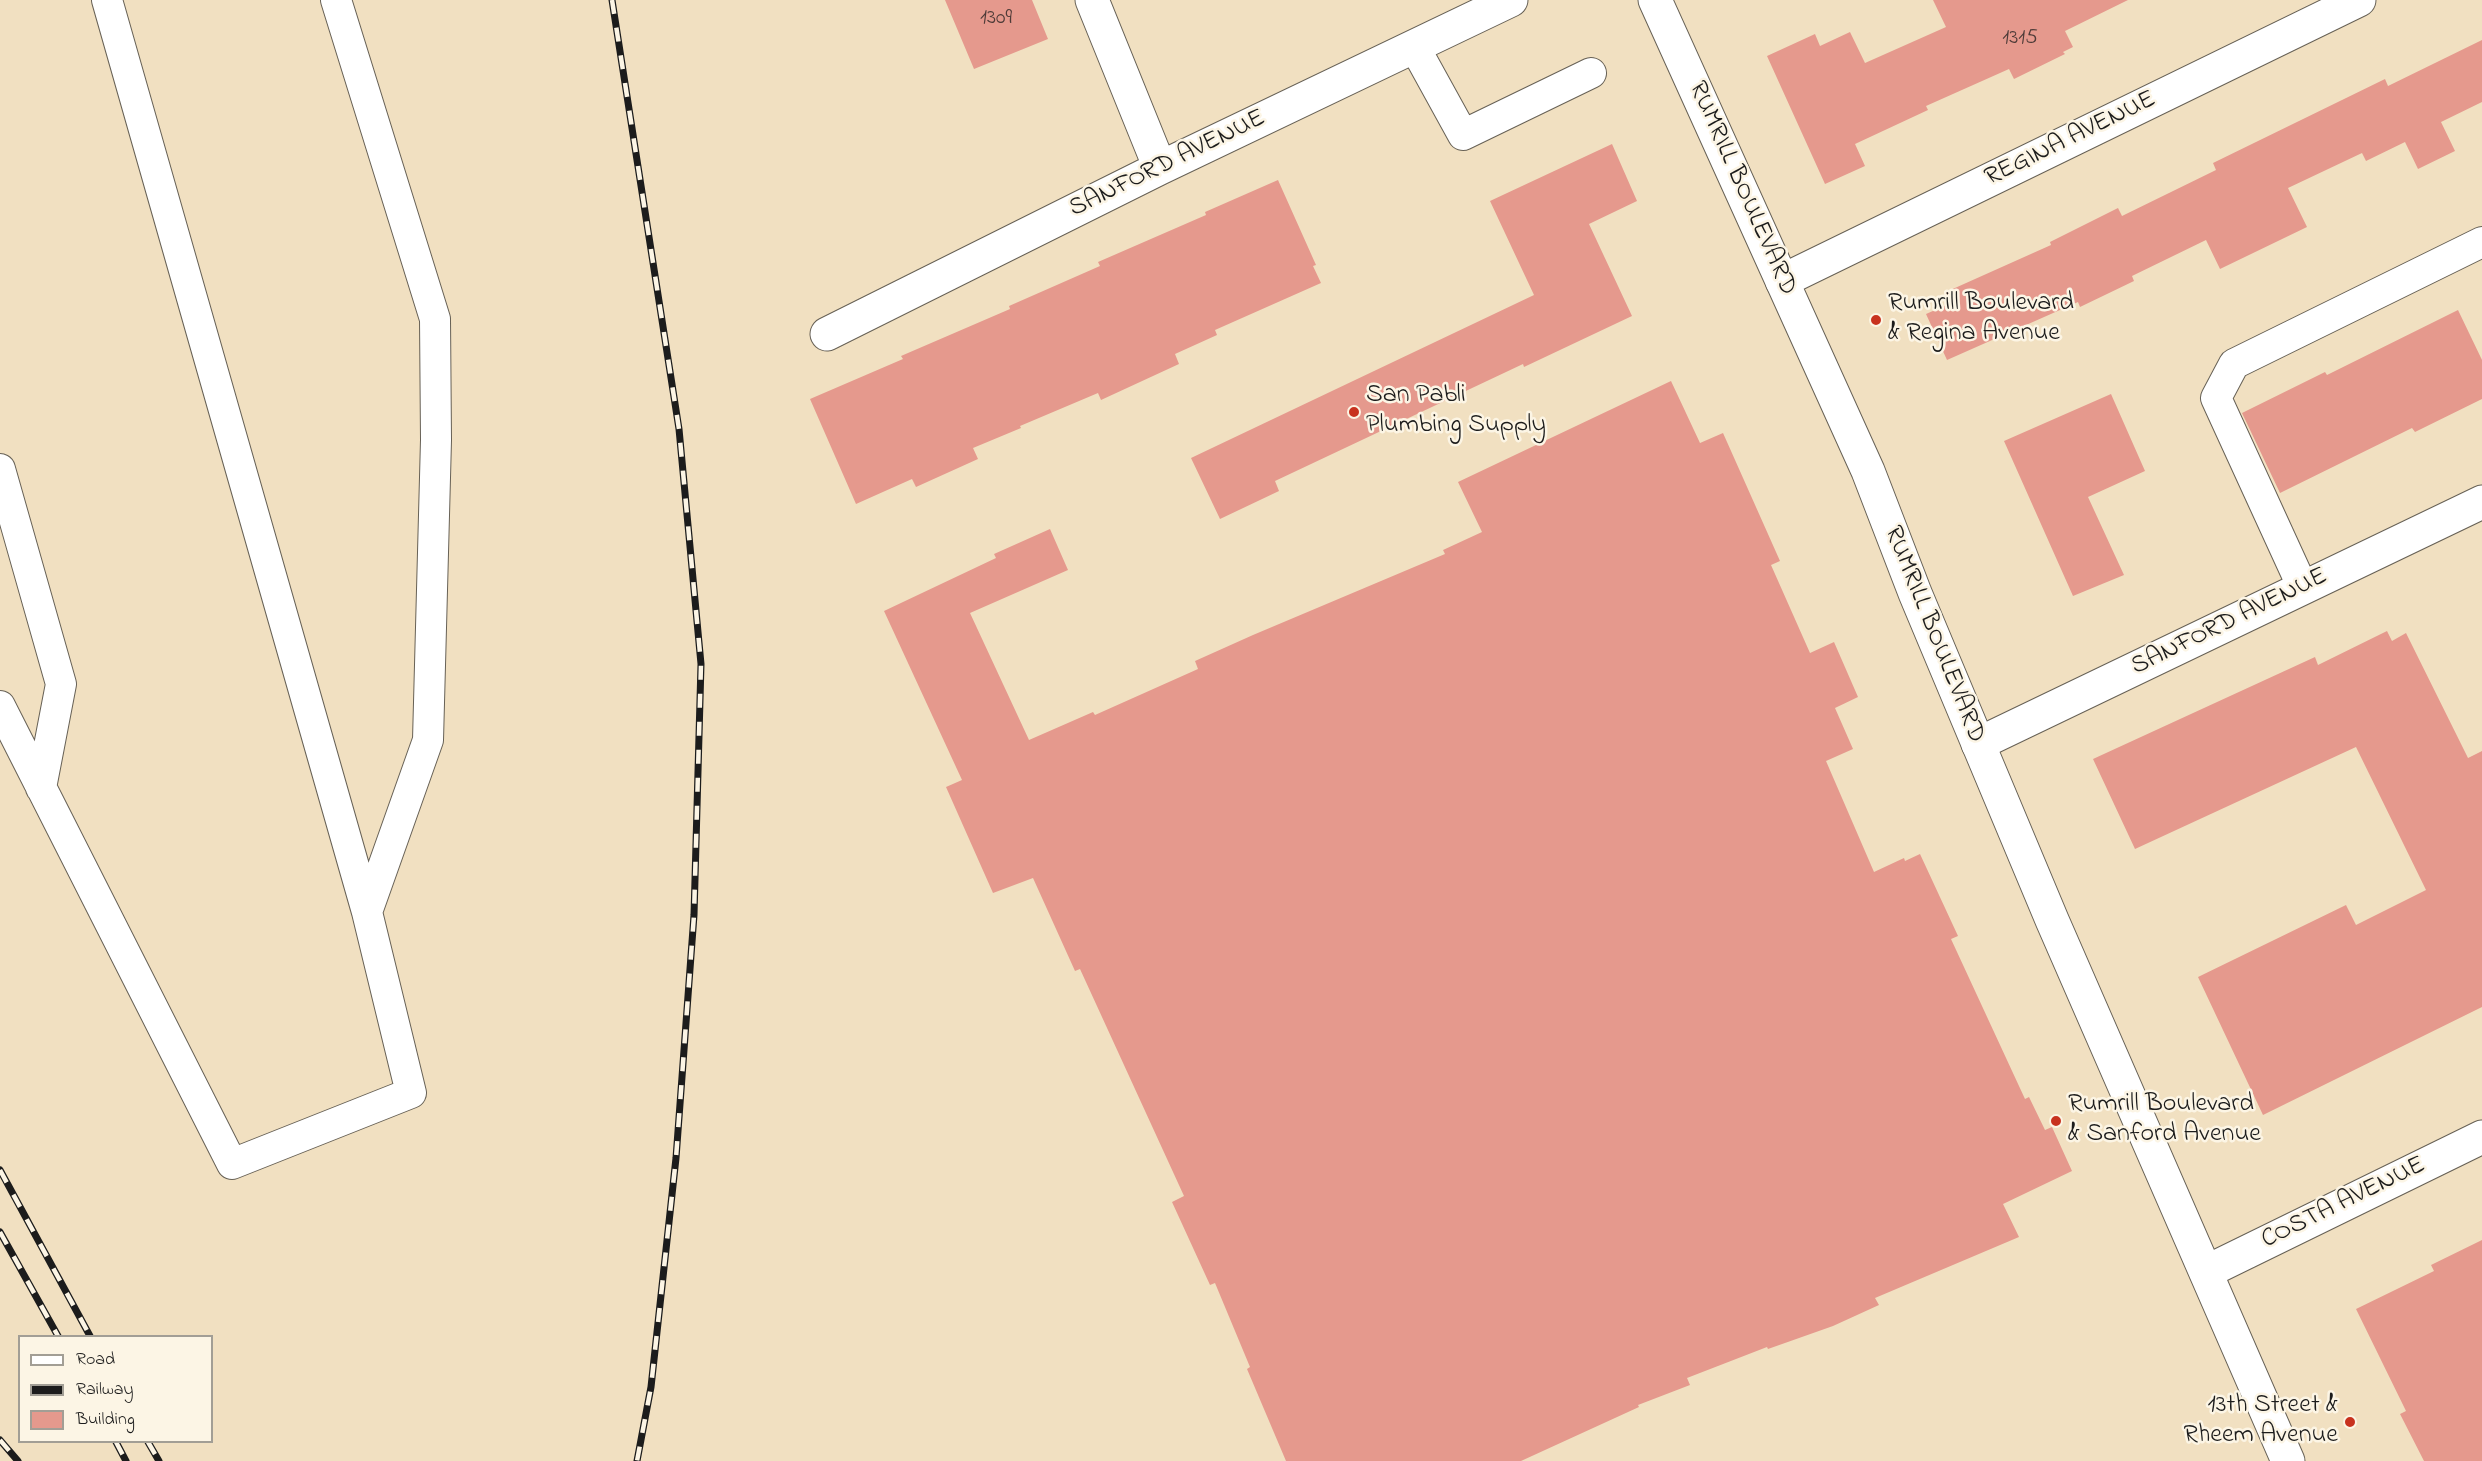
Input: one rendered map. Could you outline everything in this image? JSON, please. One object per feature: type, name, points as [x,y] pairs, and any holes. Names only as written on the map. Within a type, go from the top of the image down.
[{"type":"street","points":[[1092,0],[1160,168]]},
{"type":"street","name":"SANFORD AVENUE","points":[[827,334],[1160,168],[1511,0]]},
{"type":"street","name":"RUMRILL BOULEVARD","points":[[1656,0],[1868,471],[1915,593],[2052,920],[2288,1461]]},
{"type":"street","name":"REGINA AVENUE","points":[[1782,281],[2359,0]]},
{"type":"street","name":"SANFORD AVENUE","points":[[1978,744],[2482,502]]},
{"type":"street","name":"COSTA AVENUE","points":[[2206,1272],[2482,1137]]},
{"type":"lane","points":[[0,706],[232,1164],[411,1093],[367,912],[107,0]]},
{"type":"lane","points":[[336,0],[435,318],[436,440],[428,740],[367,912]]},
{"type":"lane","points":[[1414,46],[1464,135],[1591,73]]},
{"type":"lane","points":[[2303,588],[2216,398],[2234,364],[2482,242]]},
{"type":"lane","points":[[0,469],[61,684],[42,788]]},
{"type":"building","points":[[945,0],[1032,0],[1048,39],[974,69]]},
{"type":"building","points":[[1933,0],[2128,0],[2065,31],[2073,47],[2063,52],[2065,54],[2014,79],[2009,69],[1926,106],[1928,110],[1855,144],[1865,166],[1825,184],[1767,56],[1815,34],[1820,46],[1850,32],[1865,63],[1946,27]]},
{"type":"building","points":[[2482,40],[2482,102],[2441,122],[2455,151],[2418,169],[2405,142],[2366,161],[2362,153],[2288,188],[2307,227],[2220,269],[2206,240],[2132,276],[2134,281],[2080,307],[2078,302],[1947,360],[1926,314],[1951,303],[1946,292],[2051,245],[2050,242],[2118,208],[2122,216],[2216,170],[2213,163],[2385,79],[2388,86]]},
{"type":"building","name":"San Pabli Plumbing Supply","points":[[1612,144],[1637,201],[1589,224],[1632,316],[1524,367],[1523,364],[1275,481],[1279,491],[1220,519],[1191,458],[1534,295],[1490,201]]},
{"type":"building","points":[[1278,180],[1316,265],[1313,266],[1321,283],[1215,330],[1217,335],[1175,354],[1179,364],[1101,400],[1098,393],[1020,426],[1021,428],[973,448],[978,459],[916,487],[912,479],[856,504],[810,399],[903,359],[901,356],[1010,309],[1009,306],[1100,266],[1098,262],[1206,215],[1205,212]]},
{"type":"building","points":[[2458,310],[2482,360],[2482,399],[2415,432],[2412,428],[2280,493],[2242,413],[2325,372],[2327,375]]},
{"type":"building","points":[[1671,381],[1700,443],[1723,433],[1780,561],[1771,565],[1810,653],[1834,642],[1858,697],[1835,708],[1853,749],[1826,761],[1874,872],[1904,858],[1905,861],[1920,854],[1958,936],[1951,939],[2025,1099],[2029,1097],[2045,1130],[2052,1127],[2072,1171],[2003,1204],[2019,1237],[1875,1298],[1879,1305],[1833,1326],[1768,1349],[1767,1347],[1687,1378],[1690,1385],[1638,1405],[1639,1407],[1521,1461],[1286,1461],[1247,1369],[1250,1367],[1215,1283],[1210,1285],[1172,1202],[1184,1196],[1080,969],[1075,971],[1033,878],[993,893],[946,787],[962,780],[884,611],[996,558],[994,554],[1050,529],[1068,570],[970,613],[1029,740],[1093,712],[1095,715],[1198,669],[1195,661],[1253,635],[1445,554],[1443,550],[1482,532],[1458,482]]},
{"type":"building","points":[[2111,394],[2145,471],[2088,497],[2124,575],[2073,596],[2004,441]]},
{"type":"building","points":[[2387,631],[2392,641],[2406,633],[2468,758],[2482,751],[2482,1007],[2263,1115],[2198,977],[2346,905],[2356,925],[2426,890],[2356,747],[2135,849],[2093,759],[2315,657],[2318,665]]},
{"type":"building","points":[[2482,1240],[2482,1461],[2424,1461],[2400,1414],[2406,1411],[2356,1309],[2434,1271],[2431,1265]]},
{"type":"railway","points":[[612,0],[679,429],[701,664],[694,915],[676,1158],[651,1387],[637,1461]]},
{"type":"railway","points":[[0,1170],[89,1335]]},
{"type":"railway","points":[[0,1232],[57,1335]]},
{"type":"railway","points":[[0,1440],[18,1461]]},
{"type":"railway","points":[[117,1443],[126,1461]]},
{"type":"railway","points":[[149,1443],[159,1461]]},
{"type":"place","name":"Rumrill Boulevard & Regina Avenue","points":[[1876,320]]},
{"type":"place","name":"San Pabli Plumbing Supply","points":[[1354,412]]},
{"type":"place","name":"Rumrill Boulevard & Sanford Avenue","points":[[2056,1121]]},
{"type":"place","name":"13th Street & Rheem Avenue","points":[[2350,1422]]}]
